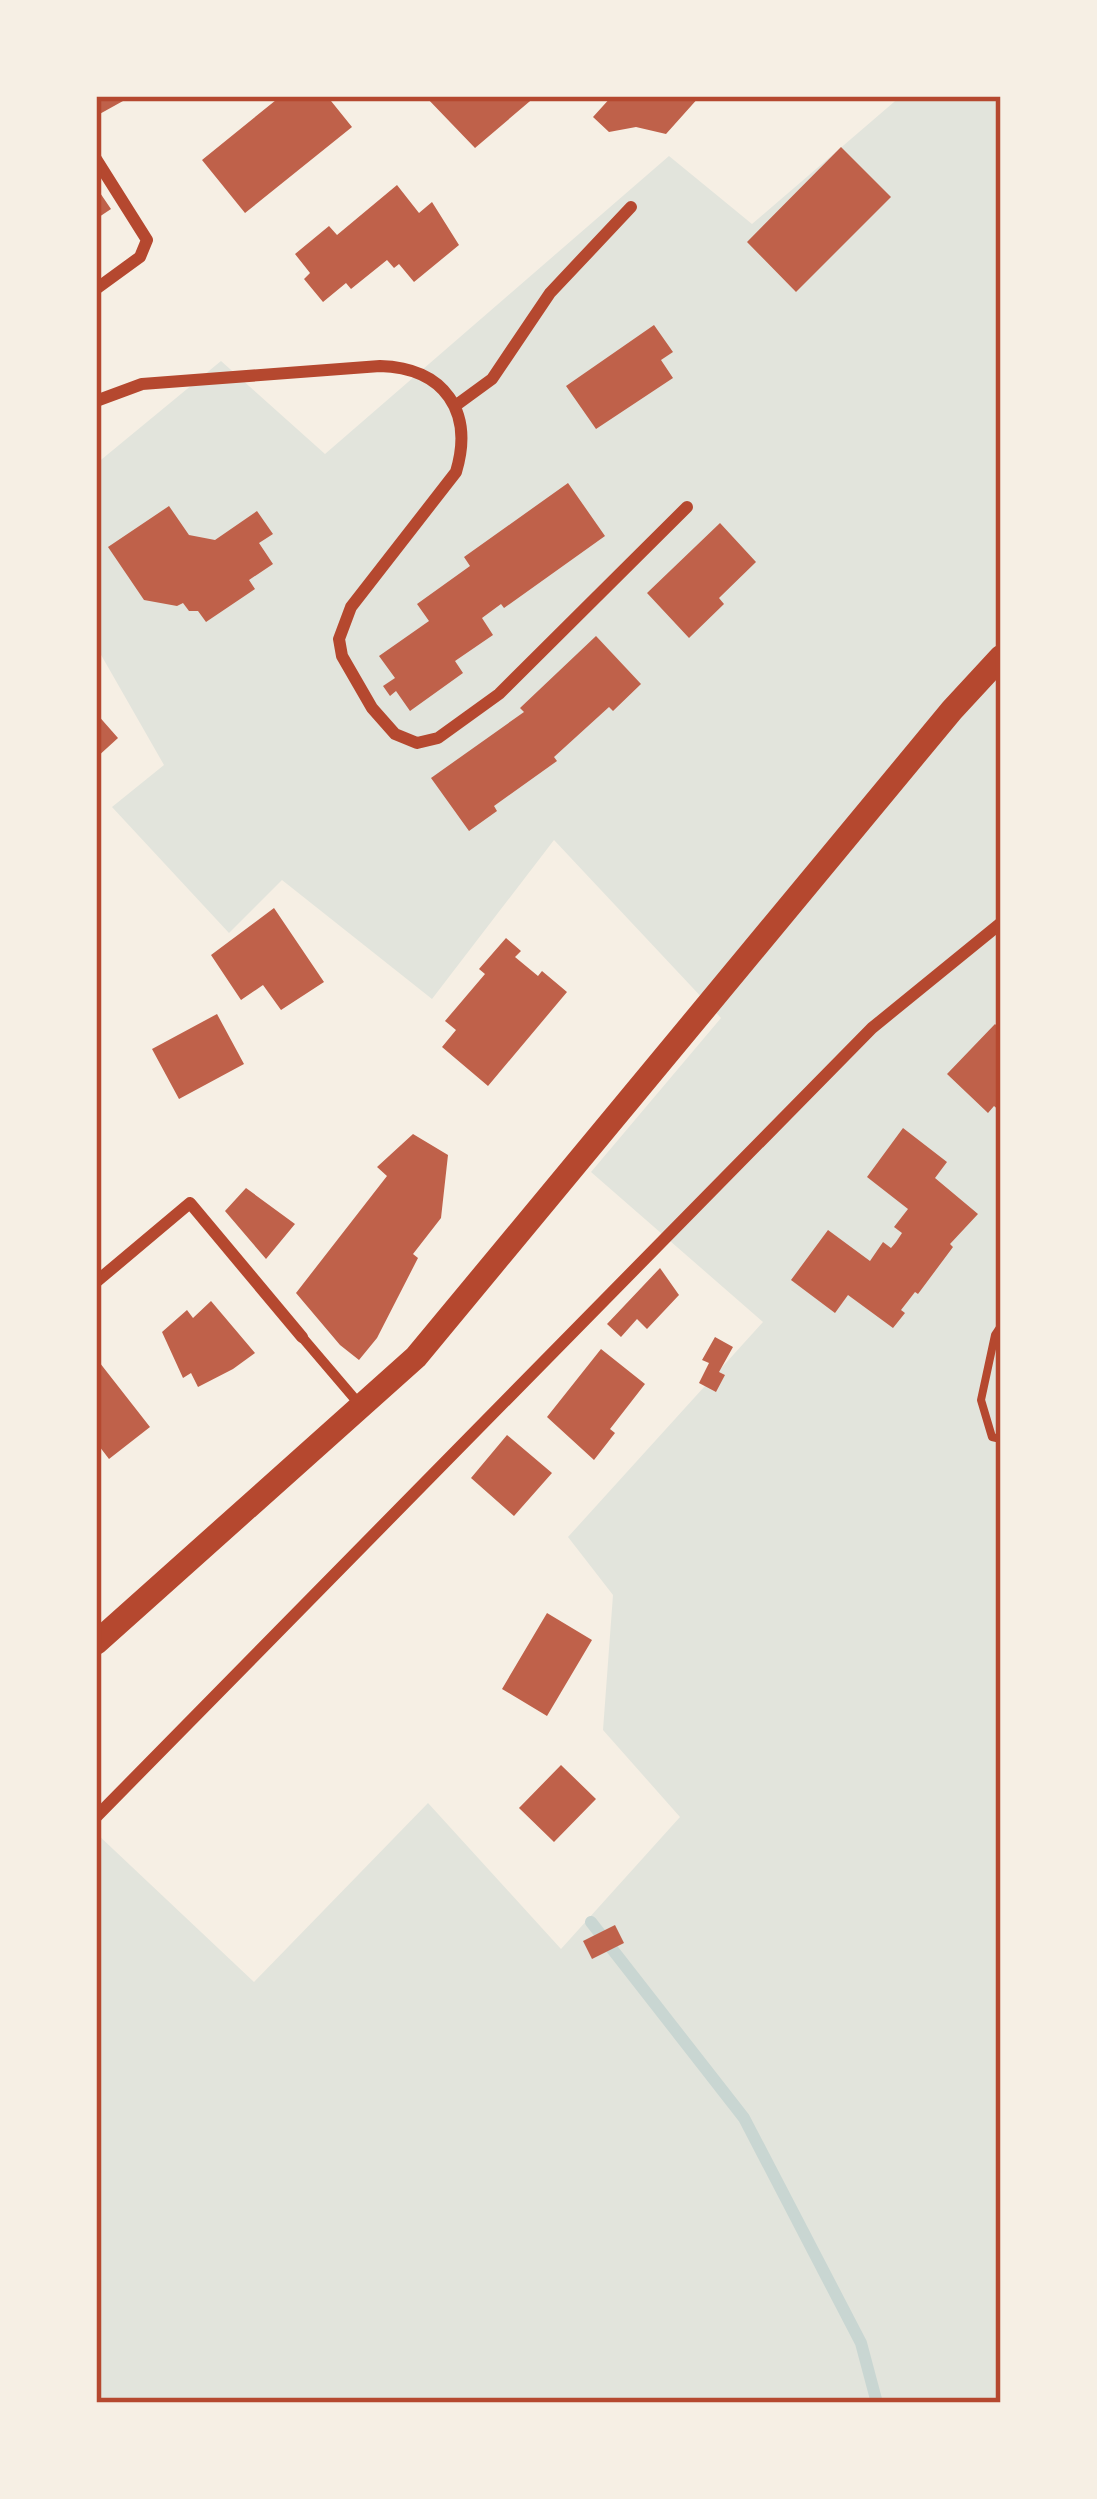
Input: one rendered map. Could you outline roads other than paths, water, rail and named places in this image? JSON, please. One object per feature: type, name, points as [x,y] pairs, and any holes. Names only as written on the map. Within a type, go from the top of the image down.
[{"type":"main road","points":[[96,1643],[416,1358],[952,710],[1001,657]]},
{"type":"street","points":[[96,159],[148,240],[140,257],[96,290]]},
{"type":"street","points":[[455,406],[492,379],[550,293],[631,207]]},
{"type":"street","points":[[96,401],[142,384],[380,366],[416,370],[431,379],[455,406],[462,427],[463,448],[456,472],[351,607],[339,639],[342,656],[372,708],[395,734],[417,743],[438,738],[500,694],[687,507]]},
{"type":"street","points":[[96,1817],[872,1028],[1001,923]]},
{"type":"street","points":[[96,1282],[190,1203],[360,1405]]},
{"type":"waterway","points":[[591,1922],[744,2118],[861,2343],[877,2403]]}]
